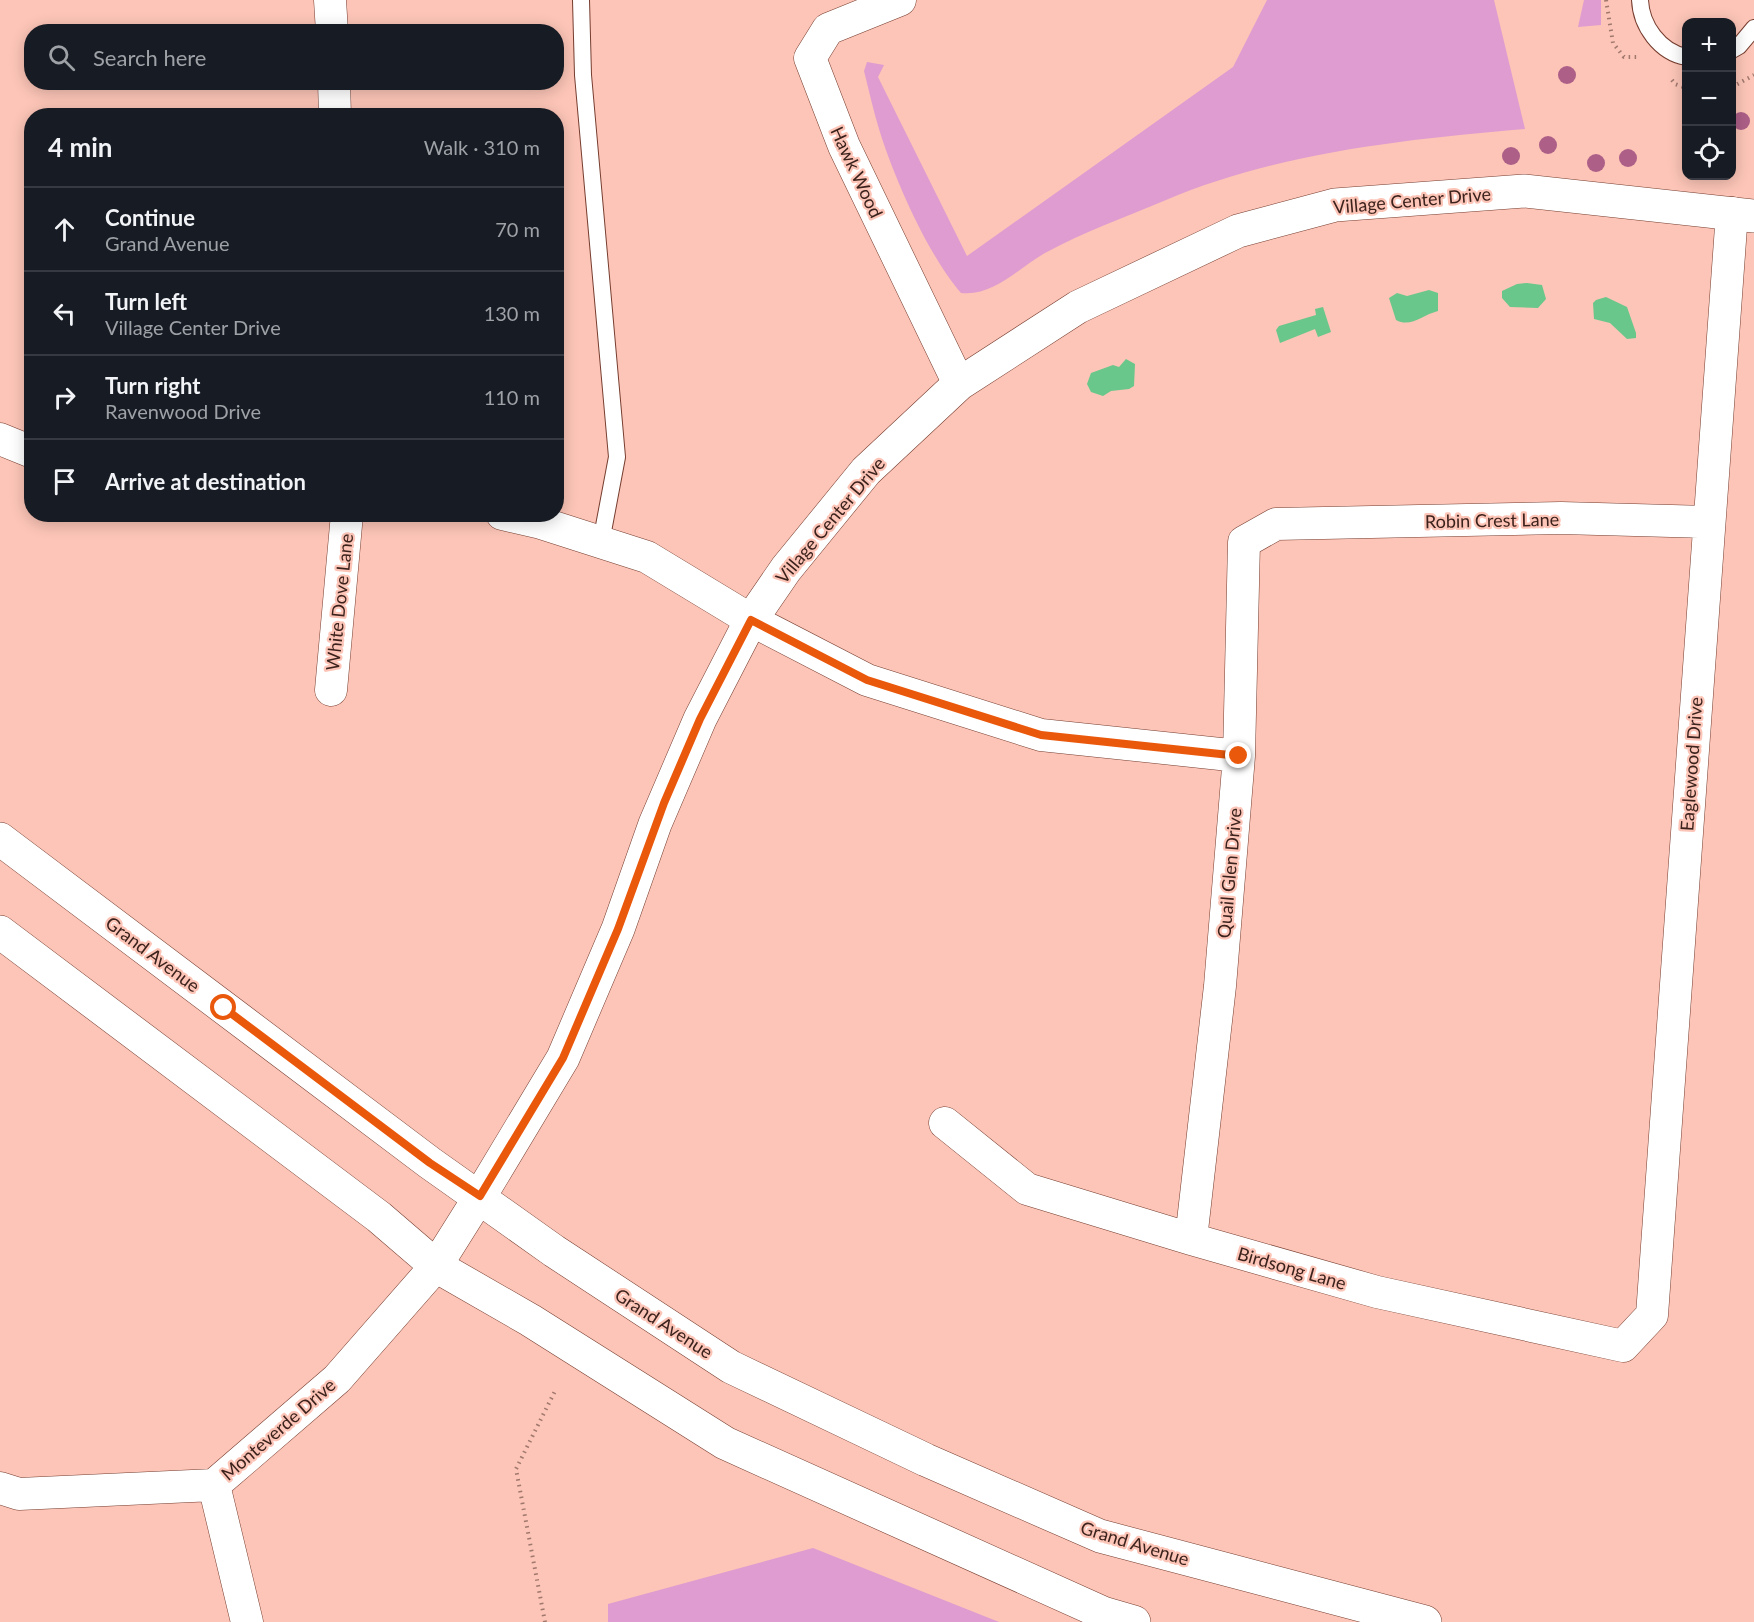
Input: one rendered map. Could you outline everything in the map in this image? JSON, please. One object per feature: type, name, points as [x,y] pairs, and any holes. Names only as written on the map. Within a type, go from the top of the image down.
[{"type":"main road","name":"Village Center Drive","points":[[480,1196],[563,1058],[618,929],[669,792],[700,719],[751,620],[786,569],[866,471],[959,384],[1078,307],[1206,246],[1238,231],[1335,205],[1524,191],[1743,215]]},
{"type":"main road","name":"Grand Avenue","points":[[0,839],[430,1163],[480,1196],[554,1251],[731,1367],[926,1460],[1100,1536],[1425,1622]]},
{"type":"main road","points":[[0,932],[379,1217],[436,1266],[530,1320],[725,1443],[1102,1613],[1134,1622]]},
{"type":"street","points":[[330,0],[332,24]]},
{"type":"street","name":"Hawk Wood","points":[[900,0],[828,30],[810,58],[844,146],[959,384]]},
{"type":"street","points":[[334,90],[335,108]]},
{"type":"street","name":"Eaglewood Drive","points":[[1652,1315],[1708,522],[1743,215]]},
{"type":"street","points":[[0,439],[24,449]]},
{"type":"street","name":"Robin Crest Lane","points":[[1276,524],[1561,518],[1708,522]]},
{"type":"street","name":"White Dove Lane","points":[[330,690],[346,522]]},
{"type":"street","points":[[537,522],[647,557],[751,620],[867,680],[1041,735],[1239,756]]},
{"type":"street","name":"Quail Glen Drive","points":[[1191,1239],[1220,986],[1239,756],[1244,542],[1276,524]]},
{"type":"street","name":"Birdsong Lane","points":[[945,1123],[1027,1189],[1377,1292],[1623,1346],[1652,1315]]},
{"type":"street","name":"Village Center Drive","points":[[436,1266],[480,1196]]},
{"type":"street","name":"Monteverde Drive","points":[[0,1488],[19,1494],[214,1485],[337,1379],[436,1266]]},
{"type":"street","points":[[214,1485],[247,1622]]},
{"type":"lane","points":[[581,0],[583,75],[617,457],[601,542]]},
{"type":"lane","points":[[1640,0],[1640,10],[1655,38],[1661,45],[1682,55]]},
{"type":"lane","points":[[1736,48],[1754,28]]},
{"type":"path","points":[[1736,84],[1754,75]]},
{"type":"path","points":[[545,1622],[516,1469],[555,1391]]},
{"type":"shaded area","points":[[1267,0],[1494,0],[1525,129],[1388,143],[1251,170],[1166,200],[1074,238],[1045,253],[995,286],[973,293],[961,293],[936,258],[913,215],[885,149],[864,71],[867,62],[884,65],[878,77],[967,256],[1233,67]]},
{"type":"shaded area","points":[[1584,0],[1601,0],[1601,25],[1578,27]]},
{"type":"shaded area","points":[[1517,284],[1542,285],[1546,299],[1538,308],[1510,307],[1502,298],[1502,291]]},
{"type":"shaded area","points":[[1429,290],[1438,293],[1438,311],[1412,322],[1396,320],[1389,298],[1397,293],[1407,296]]},
{"type":"shaded area","points":[[1606,297],[1627,307],[1636,338],[1627,339],[1610,323],[1594,319],[1593,303]]},
{"type":"shaded area","points":[[1323,307],[1331,332],[1318,337],[1315,329],[1280,343],[1276,330],[1279,326],[1316,315],[1315,309]]},
{"type":"shaded area","points":[[1126,359],[1135,364],[1134,386],[1129,389],[1111,391],[1103,396],[1091,392],[1087,384],[1091,373],[1113,365],[1119,367]]},
{"type":"shaded area","points":[[813,1548],[999,1622],[608,1622],[608,1604]]},
{"type":"route","points":[[224,1008],[430,1163],[480,1196],[563,1058],[618,929],[655,824],[700,719],[751,620],[867,680],[1041,735],[1239,756]]}]
